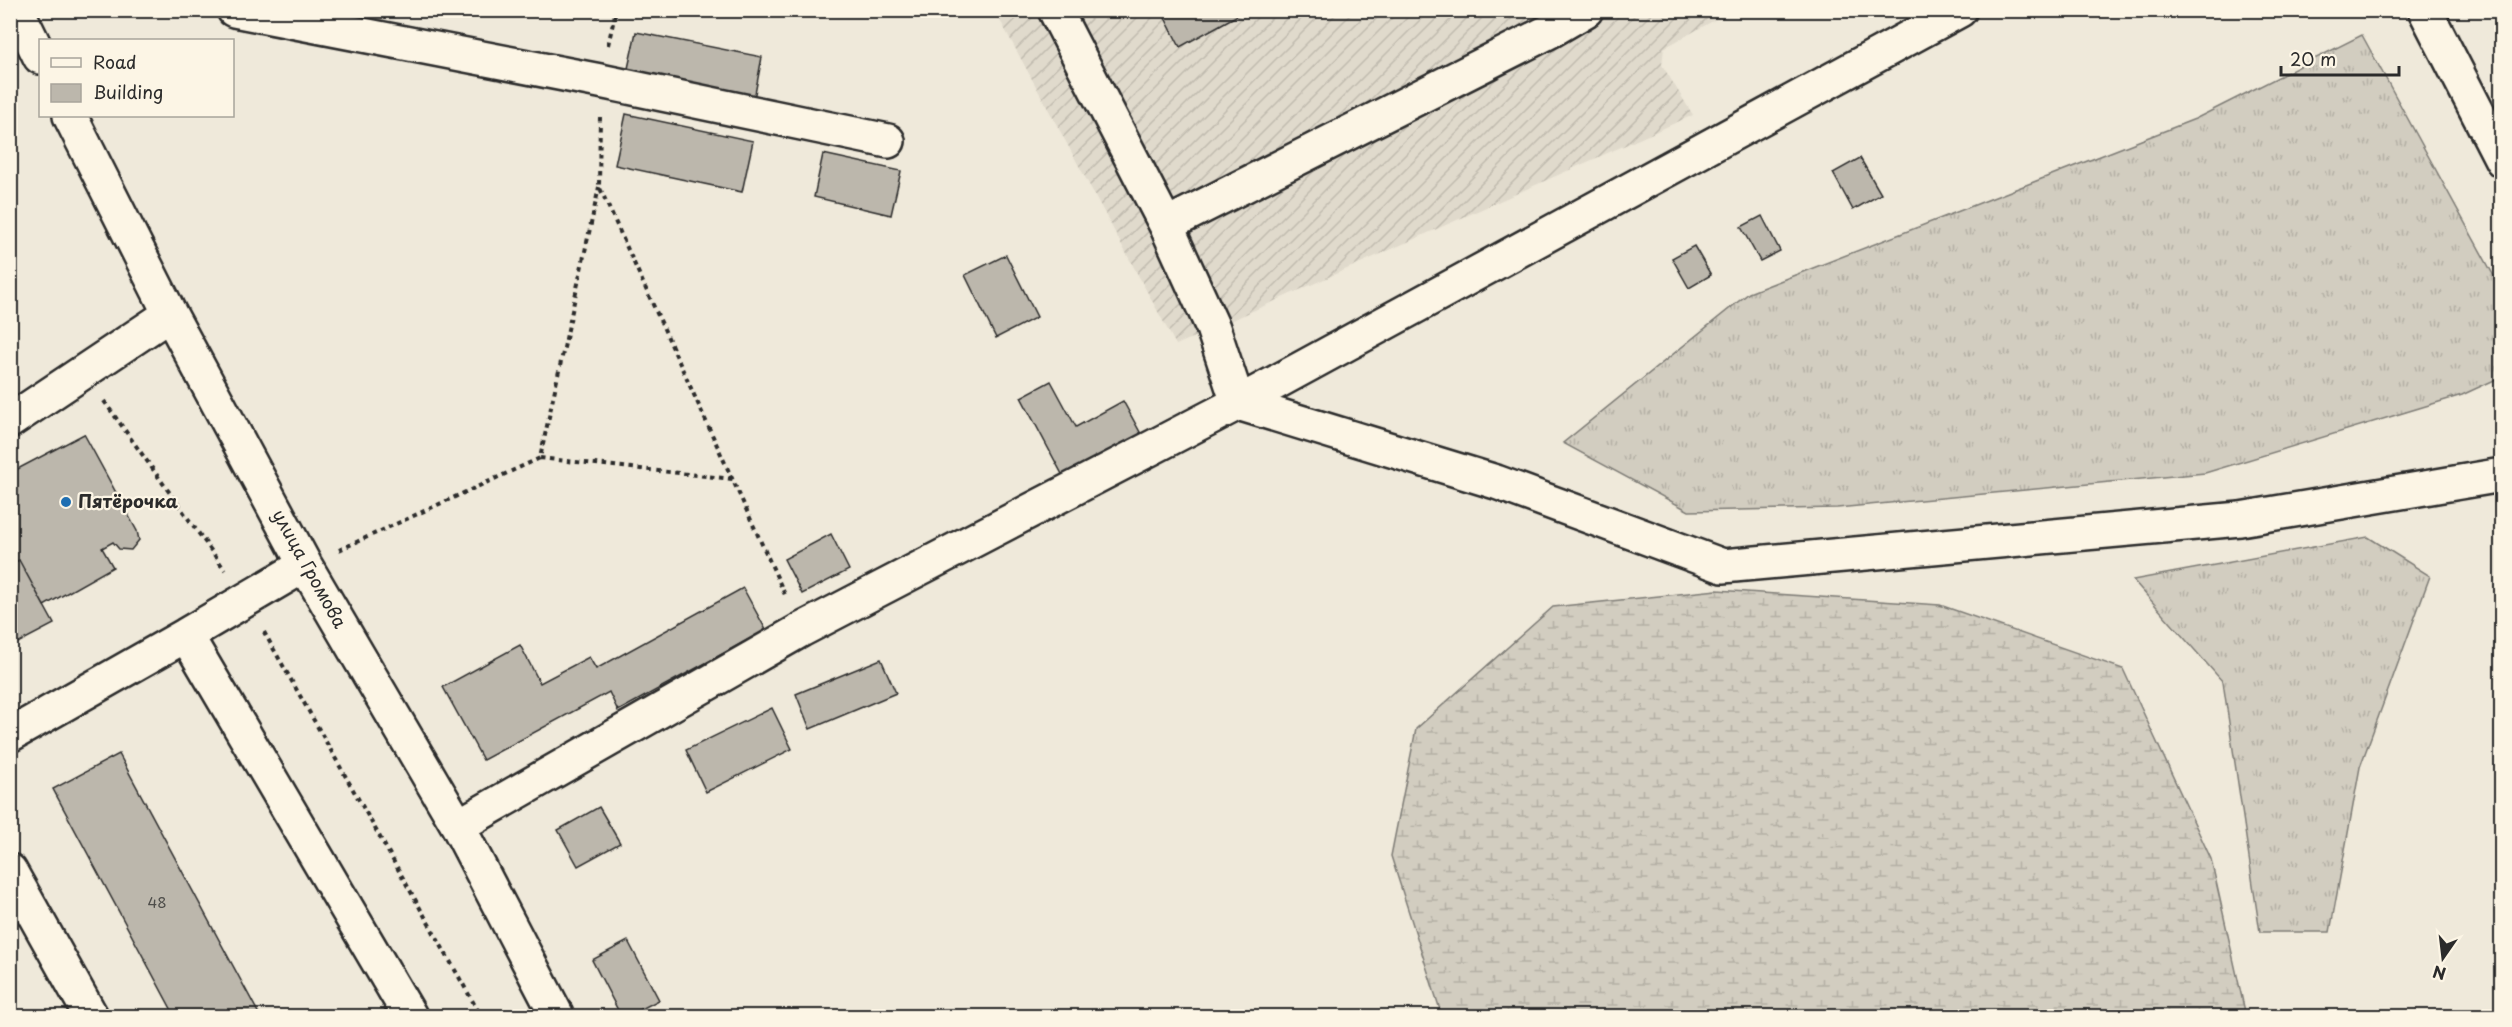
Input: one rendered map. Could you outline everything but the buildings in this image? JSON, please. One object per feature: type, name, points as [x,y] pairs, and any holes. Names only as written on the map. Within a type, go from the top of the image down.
[{"type":"street","points":[[17,10],[39,55]]},
{"type":"street","points":[[234,10],[600,81],[888,141]]},
{"type":"street","points":[[1055,10],[1166,225],[1213,328],[1238,403]]},
{"type":"street","points":[[1166,225],[1550,32],[1586,10]]},
{"type":"street","points":[[458,826],[801,630],[1238,403],[1960,10]]},
{"type":"street","points":[[2425,10],[2502,159]]},
{"type":"street","name":"улица Громова","points":[[71,117],[170,314],[305,565],[458,826],[557,1017]]},
{"type":"street","points":[[10,421],[170,314]]},
{"type":"street","points":[[1238,403],[1496,482],[1723,566],[2240,519],[2502,475]]},
{"type":"street","points":[[10,735],[305,565]]},
{"type":"street","points":[[186,635],[410,1017]]},
{"type":"street","points":[[10,871],[90,1017]]},
{"type":"path","points":[[540,458],[599,186],[600,81],[616,10]]},
{"type":"path","points":[[599,186],[801,630]]},
{"type":"path","points":[[82,371],[246,599],[481,1017]]},
{"type":"path","points":[[305,565],[540,458],[734,480]]},
{"type":"shaded area","points":[[995,11],[1731,11],[1664,48],[1662,65],[1693,115],[1176,345]]},
{"type":"green space","points":[[2362,35],[2501,289],[2501,377],[2462,395],[2205,473],[1837,508],[1689,511],[1563,443],[1749,293],[2195,119]]},
{"type":"green space","points":[[2368,537],[2430,576],[2360,767],[2330,932],[2260,932],[2223,682],[2133,580]]},
{"type":"green space","points":[[1717,590],[1940,605],[2123,669],[2211,859],[2246,1016],[1442,1016],[1391,856],[1416,729],[1553,607]]},
{"type":"place","name":"Пятёрочка","points":[[66,502]]}]
